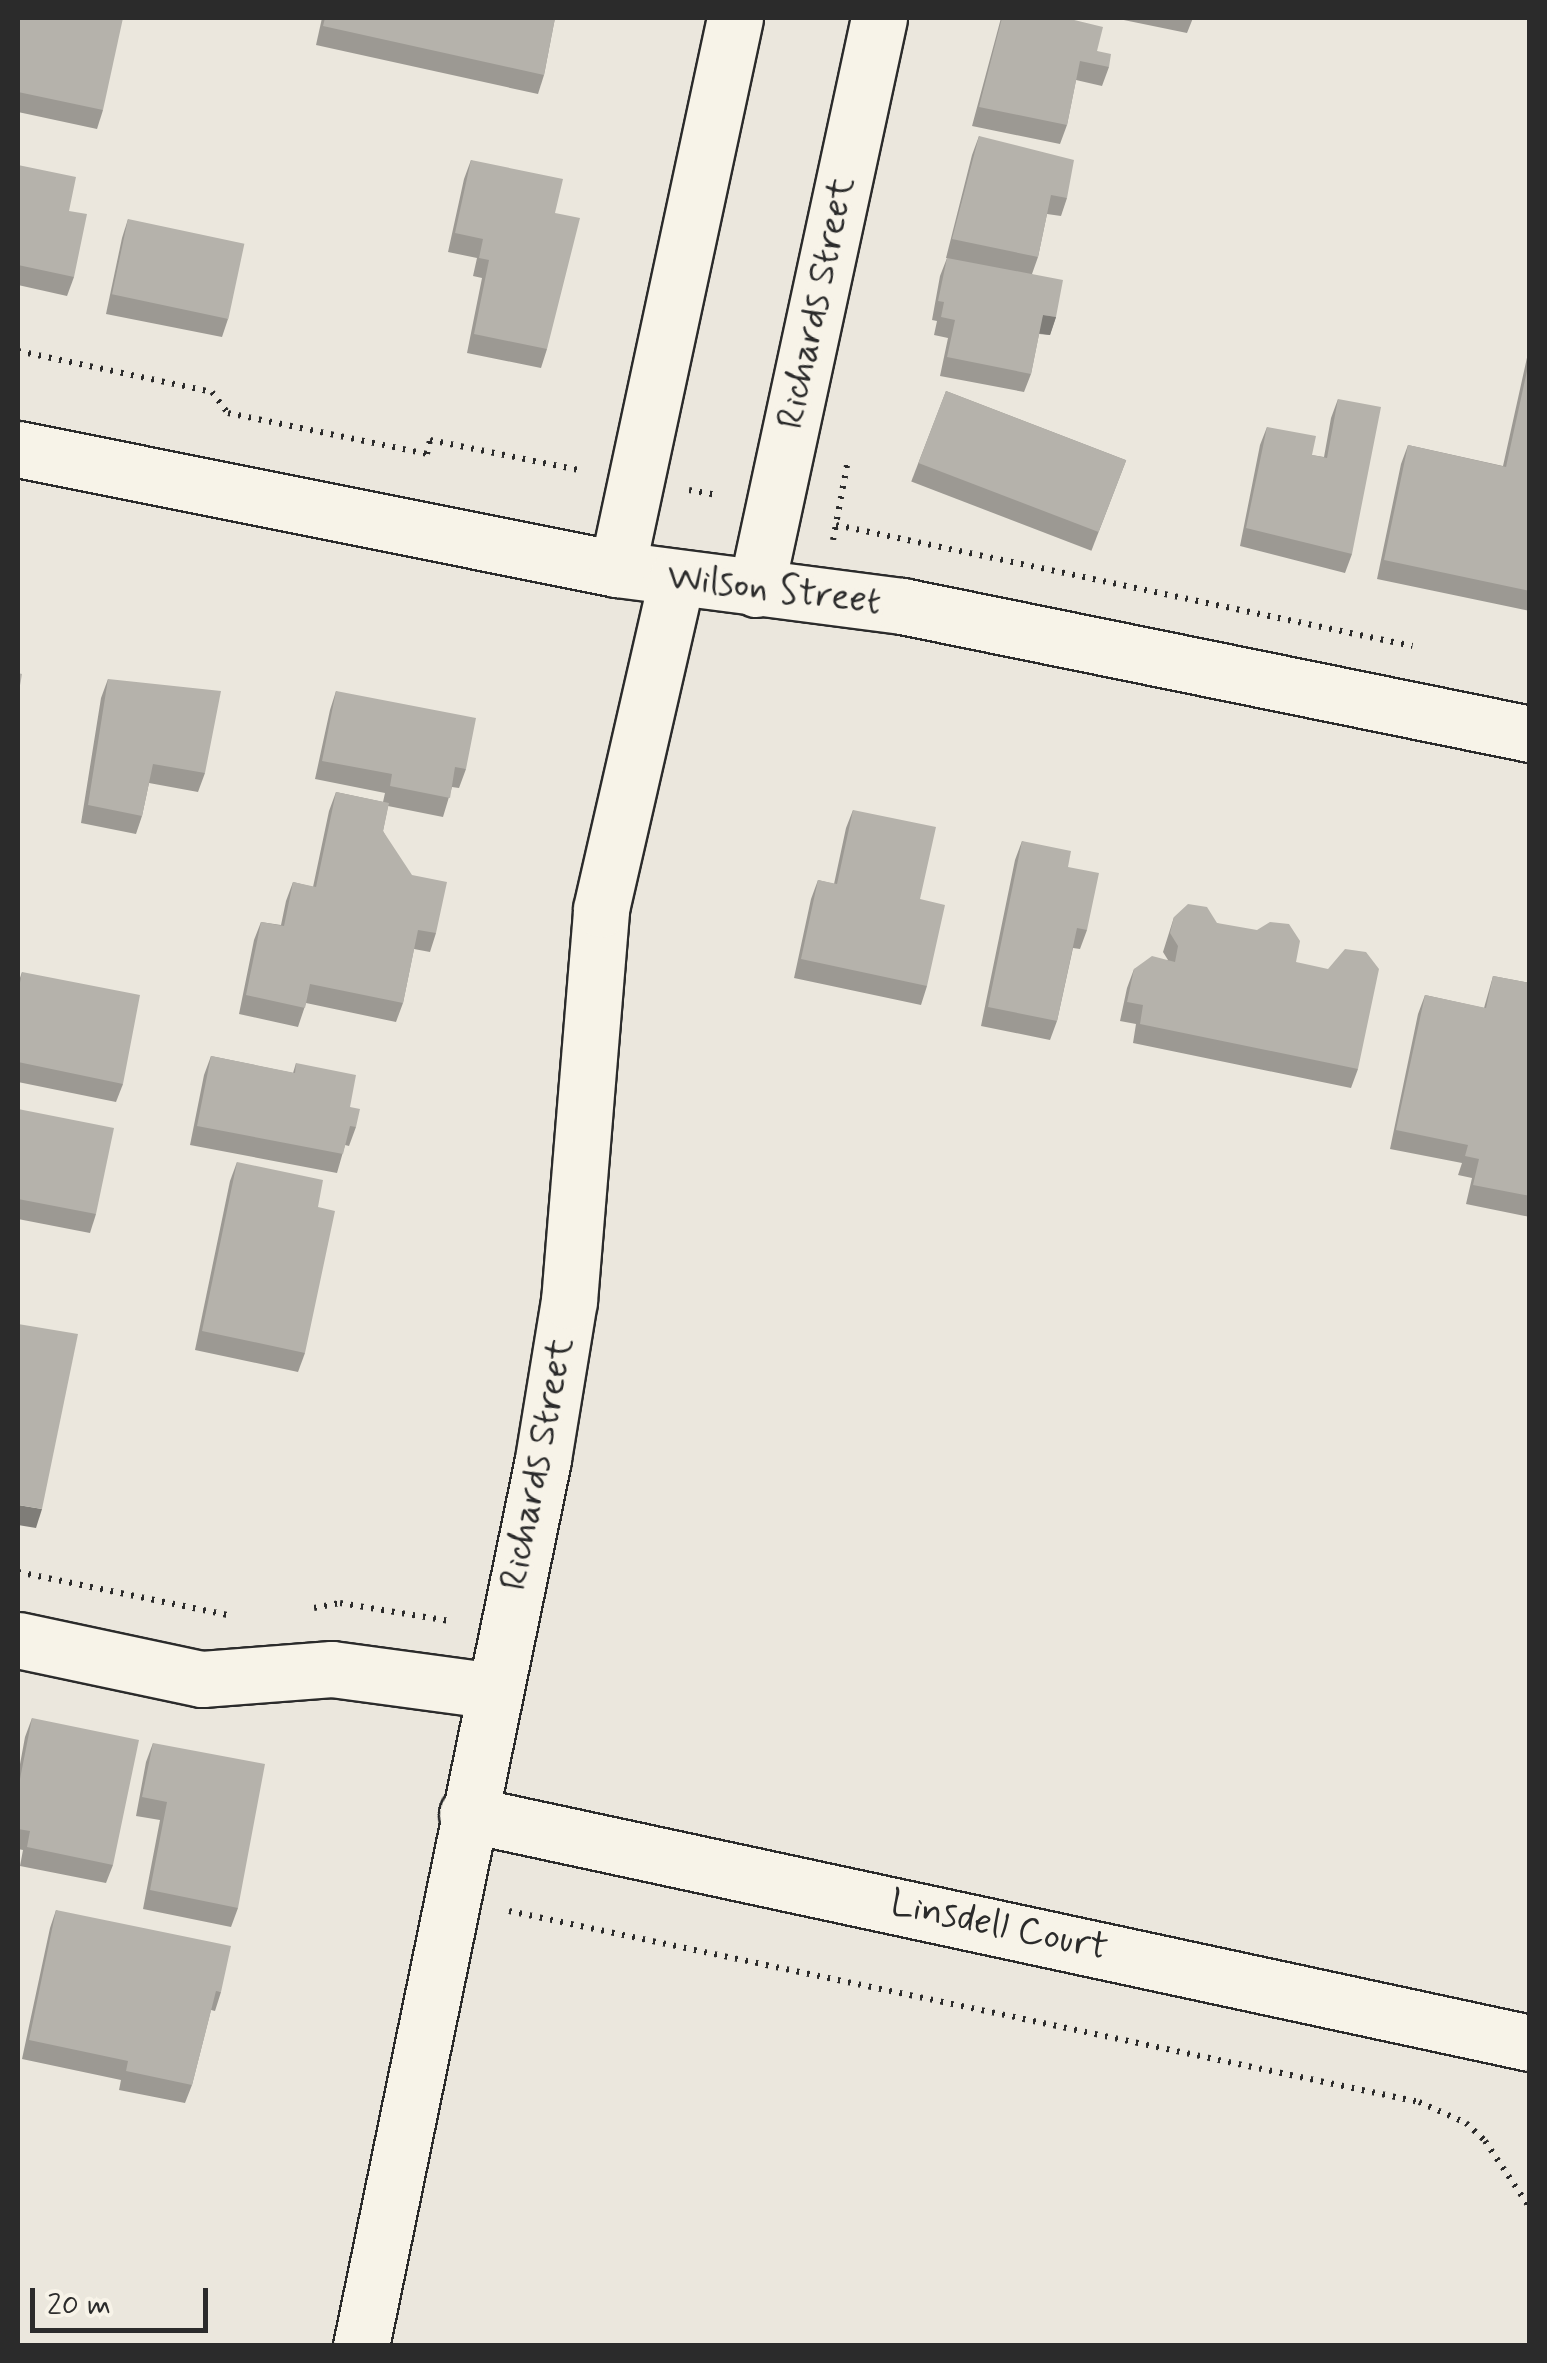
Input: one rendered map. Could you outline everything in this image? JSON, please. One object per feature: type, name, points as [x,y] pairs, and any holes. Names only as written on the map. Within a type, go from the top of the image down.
[{"type":"street","points":[[617,569],[735,18]]},
{"type":"street","name":"Richards Street","points":[[756,589],[879,18]]},
{"type":"street","name":"Wilson Street","points":[[18,449],[617,569],[902,606],[1530,734]]},
{"type":"street","name":"Richards Street","points":[[361,2346],[565,1330],[601,909],[677,578]]},
{"type":"street","points":[[18,1640],[202,1679],[332,1669],[494,1691]]},
{"type":"street","name":"Linsdell Court","points":[[467,1814],[1530,2043]]},
{"type":"path","points":[[18,351],[212,392],[228,413],[427,454]]},
{"type":"path","points":[[836,525],[1433,650]]},
{"type":"path","points":[[18,1572],[248,1619]]},
{"type":"path","points":[[303,1610],[340,1604],[506,1630]]},
{"type":"path","points":[[452,1898],[1419,2102],[1476,2132],[1530,2208]]},
{"type":"building","points":[[18,18],[123,18],[103,110],[18,92]]},
{"type":"building","points":[[325,18],[555,18],[544,75],[323,26]]},
{"type":"building","points":[[1002,18],[1066,18],[1103,27],[1097,51],[1111,54],[1109,67],[1080,61],[1067,125],[979,107]]},
{"type":"building","points":[[979,136],[1074,160],[1067,198],[1051,195],[1038,257],[952,239]]},
{"type":"building","points":[[471,160],[563,179],[555,213],[580,218],[547,349],[474,334],[489,260],[479,258],[483,239],[455,233]]},
{"type":"building","points":[[18,165],[76,177],[69,211],[87,214],[74,277],[18,265]]},
{"type":"building","points":[[128,219],[244,244],[228,319],[112,294]]},
{"type":"building","points":[[947,258],[1063,280],[1056,317],[1043,315],[1031,374],[947,357],[955,320],[941,317],[944,302],[938,301]]},
{"type":"building","points":[[1530,357],[1530,591],[1384,560],[1408,445],[1506,467]]},
{"type":"building","points":[[946,391],[1126,460],[1099,532],[918,463]]},
{"type":"building","points":[[1338,399],[1381,407],[1352,554],[1246,528],[1267,427],[1316,436],[1312,455],[1327,458]]},
{"type":"building","points":[[108,679],[221,691],[205,773],[153,764],[142,816],[88,805]]},
{"type":"building","points":[[336,691],[476,718],[466,769],[455,767],[450,798],[390,786],[392,774],[322,761]]},
{"type":"building","points":[[336,792],[389,803],[383,831],[412,875],[447,882],[436,933],[418,930],[403,1003],[310,984],[305,1008],[246,995],[261,922],[284,926],[293,882],[316,887]]},
{"type":"building","points":[[853,810],[936,827],[920,899],[945,905],[927,986],[801,959],[818,880],[837,884]]},
{"type":"building","points":[[1022,841],[1071,851],[1068,867],[1099,873],[1087,930],[1077,928],[1057,1021],[988,1007]]},
{"type":"building","points":[[1188,904],[1207,907],[1217,923],[1257,930],[1270,922],[1289,924],[1300,941],[1296,962],[1328,969],[1345,949],[1366,952],[1379,969],[1358,1069],[1140,1024],[1143,1005],[1127,1002],[1134,969],[1152,956],[1175,962],[1178,946],[1170,933],[1174,917]]},
{"type":"building","points":[[22,972],[140,995],[123,1084],[18,1062],[18,988]]},
{"type":"building","points":[[1493,976],[1530,983],[1530,1196],[1473,1185],[1479,1159],[1465,1156],[1468,1145],[1396,1130],[1425,995],[1486,1008]]},
{"type":"building","points":[[211,1056],[295,1073],[296,1063],[356,1075],[350,1107],[360,1109],[356,1127],[350,1126],[343,1154],[197,1126]]},
{"type":"building","points":[[18,1109],[114,1128],[96,1214],[18,1199]]},
{"type":"building","points":[[237,1162],[323,1180],[318,1207],[335,1211],[305,1353],[202,1331]]},
{"type":"building","points":[[18,1324],[78,1334],[42,1509],[18,1505]]},
{"type":"building","points":[[32,1718],[139,1740],[113,1865],[27,1847],[30,1831],[18,1829],[18,1789]]},
{"type":"building","points":[[153,1743],[265,1764],[238,1908],[150,1890],[167,1802],[142,1797]]},
{"type":"building","points":[[56,1910],[231,1946],[192,2085],[126,2071],[128,2061],[29,2040]]}]
